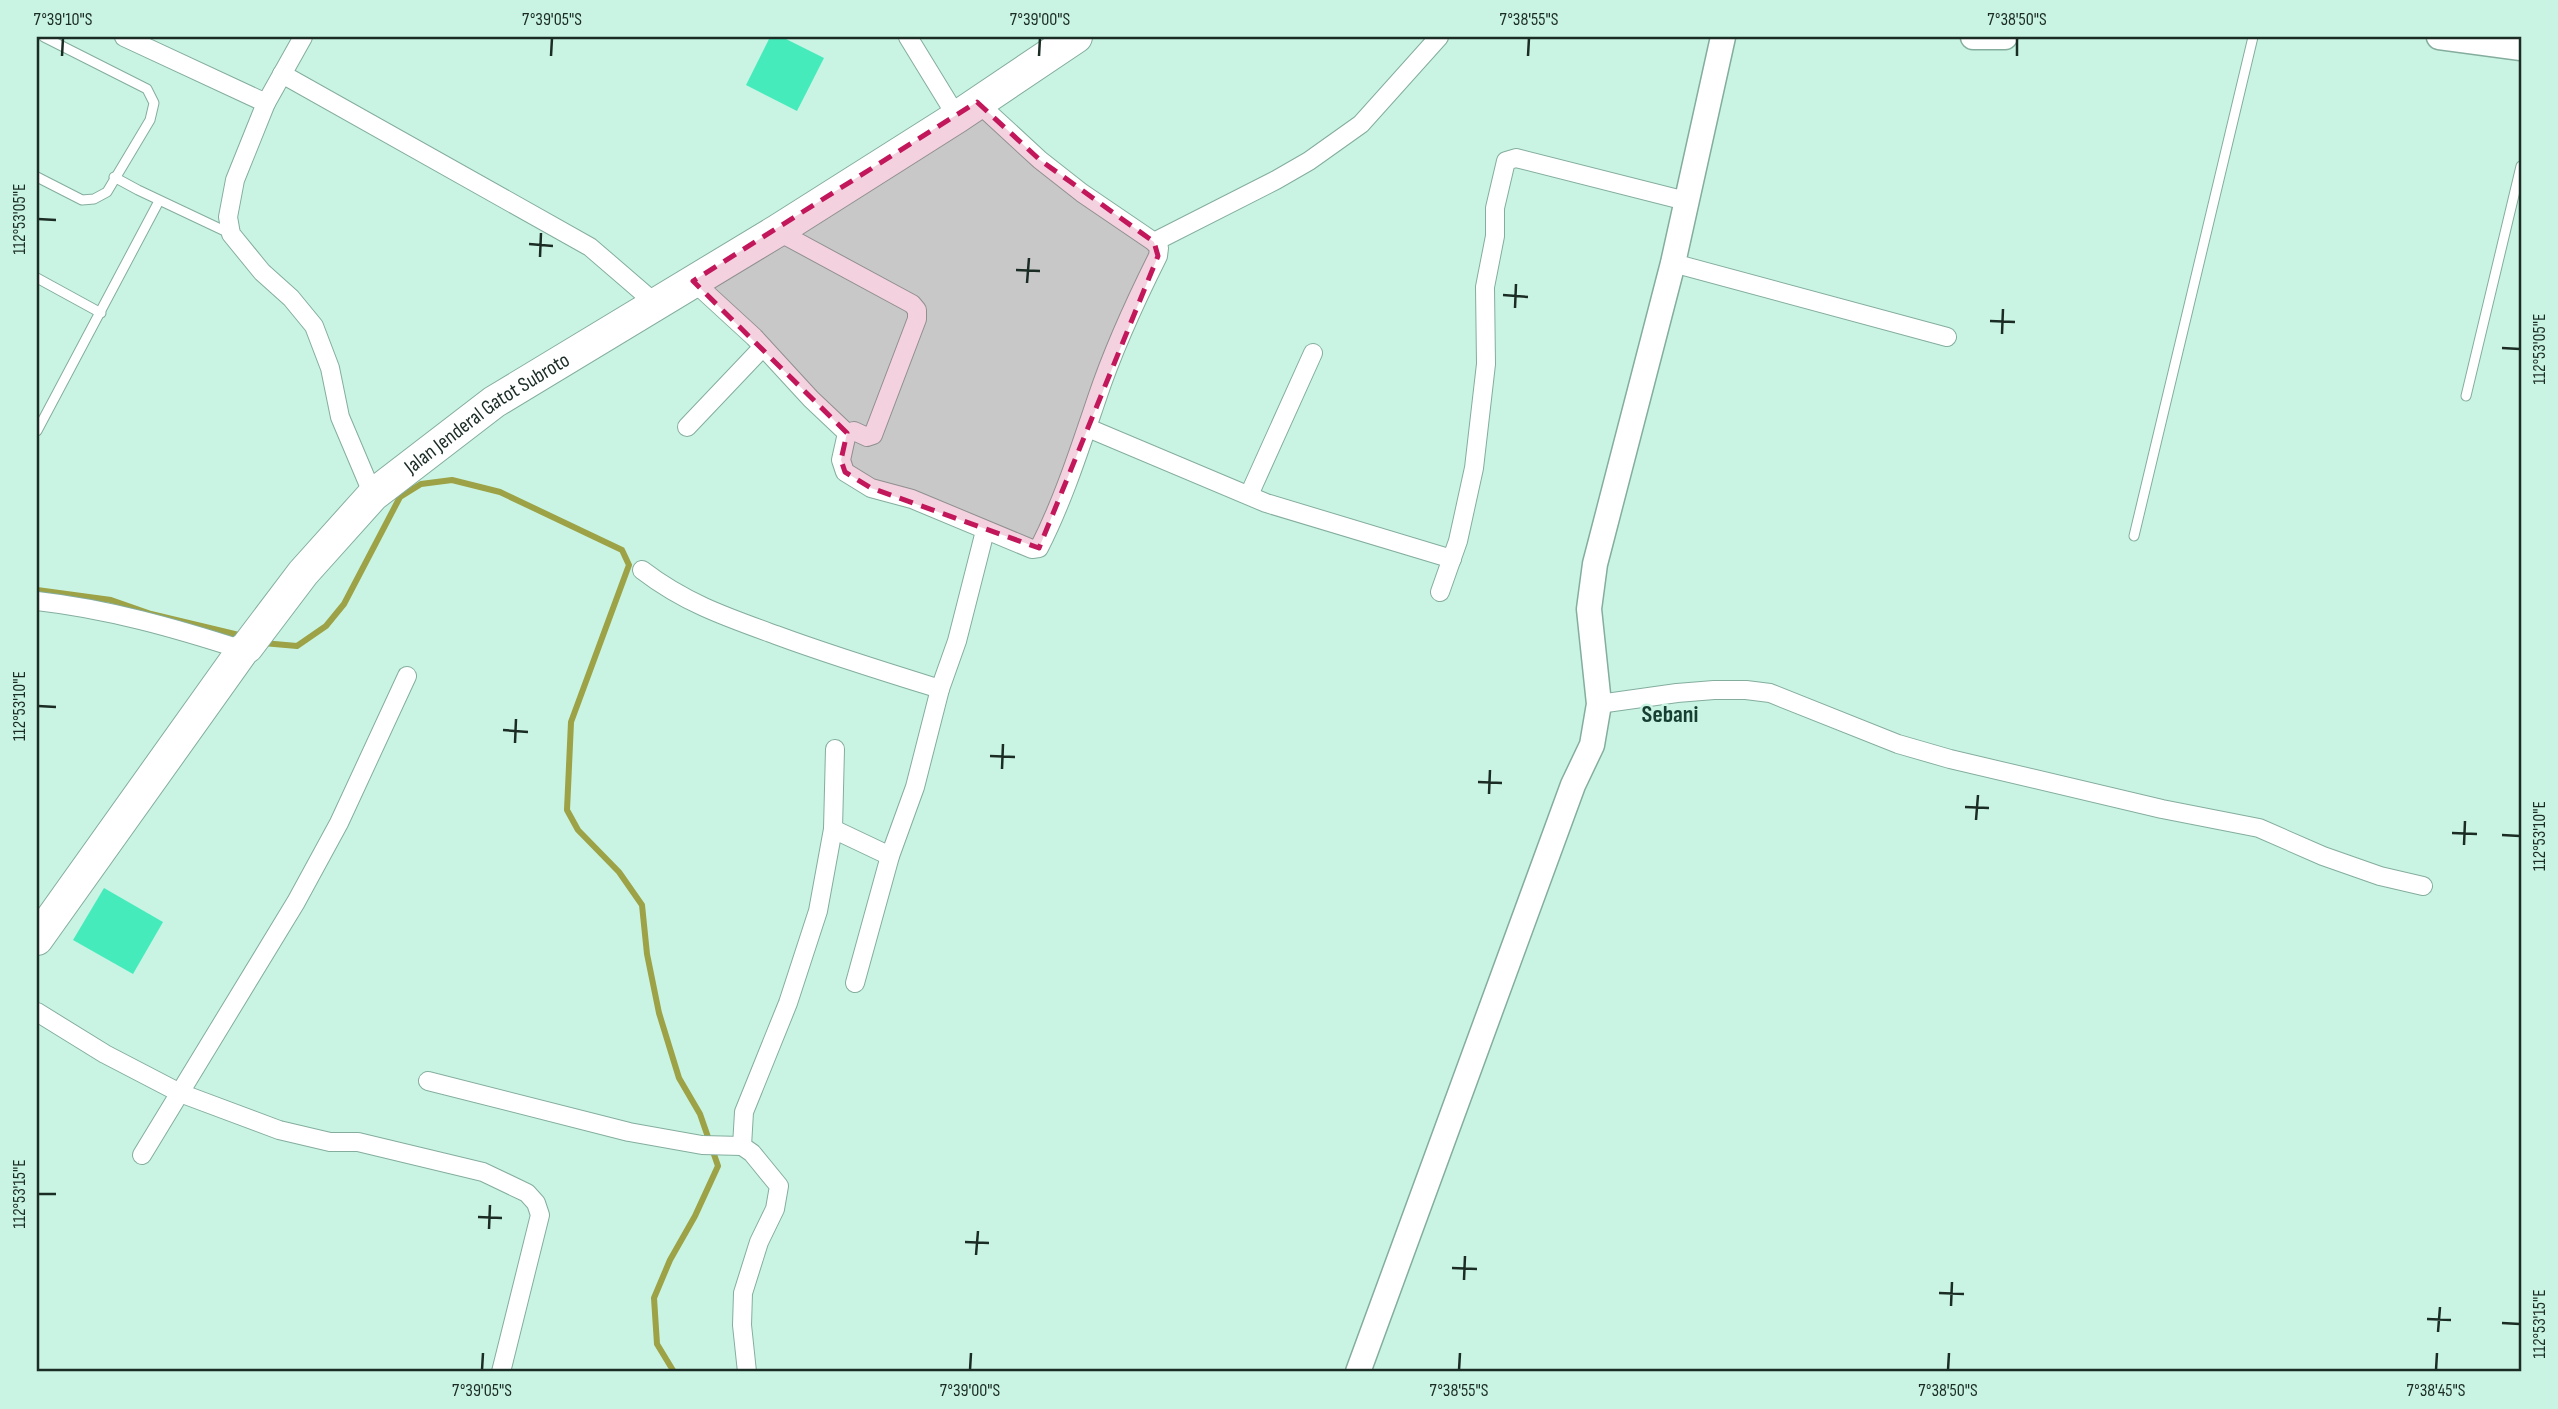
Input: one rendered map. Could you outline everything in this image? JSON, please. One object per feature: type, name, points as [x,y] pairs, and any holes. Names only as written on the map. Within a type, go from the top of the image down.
[{"type":"highway","name":"Jalan Jenderal Gatot Subroto","points":[[37,939],[250,642],[303,573],[373,495],[494,402],[777,231],[1076,37]]},
{"type":"street","points":[[124,37],[266,103]]},
{"type":"street","points":[[302,37],[266,103],[235,180],[228,216],[231,234],[262,272],[291,298],[314,326],[330,368],[340,417],[373,495]]},
{"type":"street","points":[[848,433],[841,460],[845,472],[853,479],[871,488],[912,499],[1032,549],[1038,548],[1088,428],[1097,397],[1127,322],[1158,256],[1159,248],[1154,242],[967,109],[908,37]]},
{"type":"street","points":[[1154,242],[1276,180],[1309,161],[1361,124],[1439,37]]},
{"type":"street","points":[[1358,1372],[1573,785],[1592,745],[1599,704],[1589,609],[1595,564],[1673,263],[1723,37]]},
{"type":"street","points":[[1973,37],[2005,37]]},
{"type":"street","points":[[2439,37],[2521,48]]},
{"type":"street","points":[[282,74],[590,247],[655,303]]},
{"type":"street","points":[[1440,592],[1458,541],[1474,468],[1486,364],[1485,287],[1494,236],[1495,208],[1506,161],[1516,158],[1686,201]]},
{"type":"street","points":[[777,231],[912,304],[917,310],[918,319],[873,435],[867,437],[854,431],[848,433]]},
{"type":"street","points":[[1673,263],[1947,337]]},
{"type":"street","points":[[693,281],[848,433]]},
{"type":"street","points":[[687,427],[763,347]]},
{"type":"street","points":[[1249,495],[1313,354]]},
{"type":"street","points":[[1088,428],[1249,495],[1343,528],[1452,559]]},
{"type":"street","points":[[855,983],[890,856],[915,787],[940,689],[957,642],[985,531]]},
{"type":"street","points":[[642,570],[669,590],[732,619],[836,657],[940,689]]},
{"type":"street","points":[[37,601],[73,605],[250,642]]},
{"type":"street","points":[[142,1156],[296,902],[333,834],[407,676]]},
{"type":"street","points":[[1599,704],[1714,690],[1770,693],[1898,744],[2149,806],[2259,828],[2323,856],[2380,876],[2423,886]]},
{"type":"street","points":[[735,1146],[744,1112],[788,1003],[818,911],[833,830],[835,749]]},
{"type":"street","points":[[833,830],[890,856]]},
{"type":"street","points":[[37,1012],[105,1054],[180,1093],[279,1130],[330,1142],[358,1142],[468,1168],[527,1193],[536,1203],[540,1215],[501,1372]]},
{"type":"street","points":[[428,1081],[629,1132],[702,1145],[735,1146],[752,1153],[777,1181],[779,1192],[743,1293],[742,1325],[747,1372]]},
{"type":"lane","points":[[38,180],[82,200],[94,199],[107,192],[150,120],[154,103],[147,89],[44,37]]},
{"type":"lane","points":[[2134,537],[2253,37]]},
{"type":"lane","points":[[2466,396],[2521,166]]},
{"type":"lane","points":[[114,177],[231,234]]},
{"type":"lane","points":[[37,431],[159,201]]},
{"type":"lane","points":[[37,278],[101,313]]},
{"type":"highlighted area","points":[[977,102],[1040,160],[1154,242],[1158,256],[1039,548],[871,488],[845,472],[841,460],[847,433],[693,281]]},
{"type":"building","points":[[770,37],[782,37],[824,58],[797,111],[746,85]]},
{"type":"building","points":[[104,888],[163,922],[133,974],[73,940]]},
{"type":"waterway","points":[[263,643],[297,646],[326,626],[344,604],[400,497],[421,484],[452,480],[500,492],[622,550],[629,565],[571,722],[567,810],[578,830],[619,872],[642,905],[647,954],[659,1013],[679,1078],[700,1114],[718,1166],[695,1216],[670,1260],[654,1298],[657,1344],[674,1372]]},
{"type":"waterway","points":[[37,590],[111,600],[151,614],[243,636]]},
{"type":"district","name":"Sebani","points":[[1670,714]]}]
